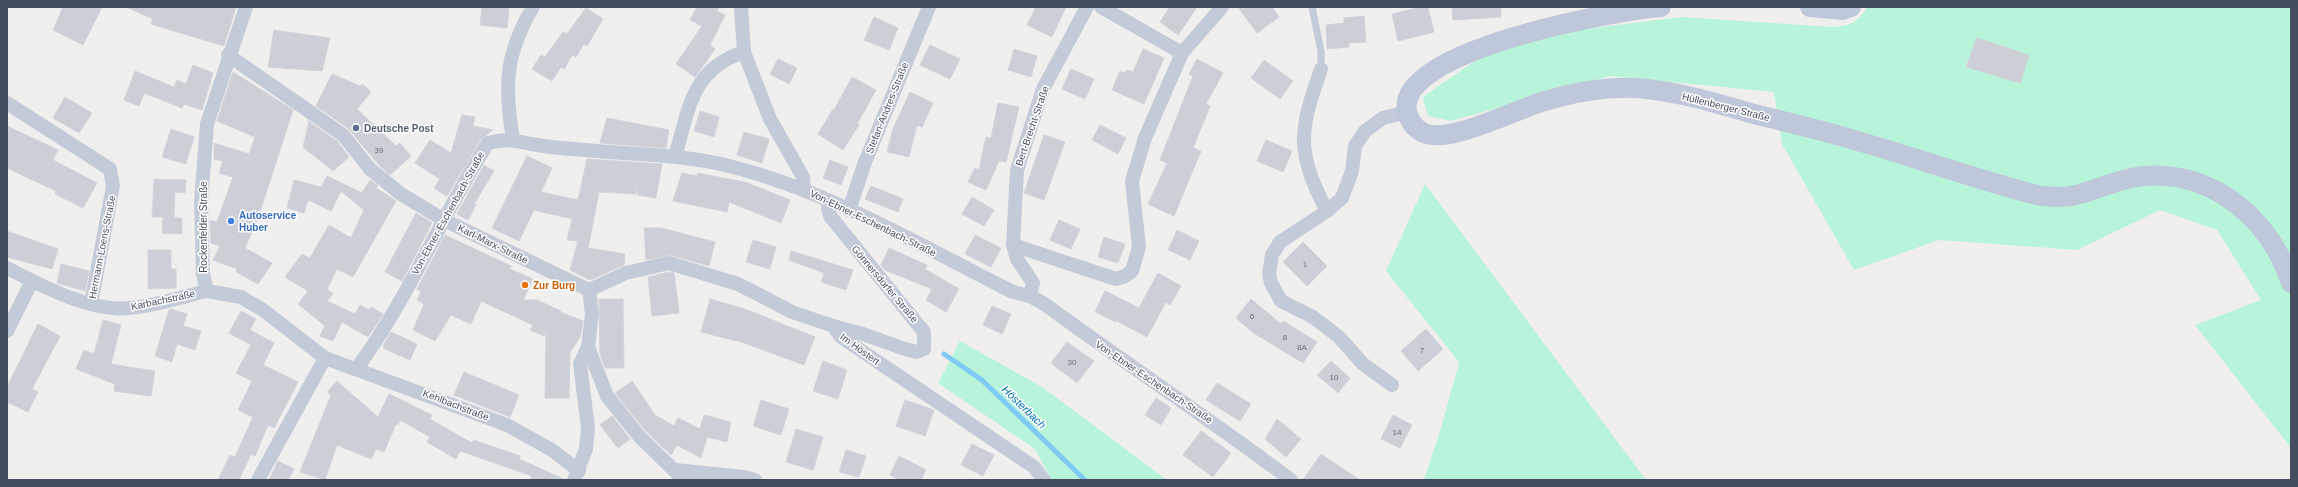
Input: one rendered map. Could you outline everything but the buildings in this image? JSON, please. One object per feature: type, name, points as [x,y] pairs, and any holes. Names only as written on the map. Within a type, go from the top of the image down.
[{"type":"street","points":[[513,139],[507,107],[507,78],[518,38],[533,7]]},
{"type":"street","points":[[740,7],[744,52],[770,119],[803,177],[804,190]]},
{"type":"street","name":"Stefan-Andres-Straße","points":[[849,210],[865,162],[928,7]]},
{"type":"street","name":"Bert-Brecht-Straße","points":[[1030,296],[1033,283],[1017,259],[1013,245],[1017,170],[1043,89],[1087,7]]},
{"type":"street","points":[[1100,7],[1182,53]]},
{"type":"street","points":[[1013,245],[1116,278],[1125,276],[1132,271],[1139,247],[1132,181],[1145,138],[1182,53],[1222,7]]},
{"type":"street","points":[[1392,385],[1363,364],[1339,337],[1313,317],[1281,300],[1271,283],[1269,274],[1272,255],[1280,242],[1300,226],[1327,210],[1342,198],[1348,185],[1355,146],[1365,131],[1383,118],[1406,112],[1409,93],[1416,82],[1428,73],[1463,56],[1525,33],[1580,19],[1661,7]]},
{"type":"street","points":[[1810,7],[1842,10],[1851,7]]},
{"type":"street","points":[[228,55],[244,8]]},
{"type":"street","points":[[675,156],[696,89],[713,67],[729,56],[744,52]]},
{"type":"street","name":"Karl-Marx-Straße","points":[[228,55],[343,134],[370,169],[401,194],[444,220],[589,290]]},
{"type":"street","name":"Rockenfelder Straße","points":[[207,291],[203,274],[201,202],[207,124],[228,55]]},
{"type":"street","points":[[1320,69],[1305,126],[1305,158],[1317,191],[1327,210]]},
{"type":"street","name":"Hüllenberger Straße","points":[[1406,112],[1410,121],[1418,129],[1437,136],[1463,130],[1541,102],[1574,94],[1605,89],[1645,89],[1680,94],[1861,141],[2041,196],[2070,197],[2123,180],[2144,176],[2185,178],[2222,193],[2240,206],[2257,223],[2272,242],[2284,262],[2291,283]]},
{"type":"street","name":"Hermann-Loens-Straße","points":[[7,103],[110,169],[113,186],[91,304]]},
{"type":"street","name":"Von-Ebner-Eschenbach-Straße","points":[[357,368],[372,348],[444,220],[468,173],[488,143],[501,139],[513,139],[537,145],[675,156],[736,168],[804,190],[849,210],[1013,292],[1030,296],[1043,303],[1122,361],[1217,424],[1291,480]]},
{"type":"street","name":"Gönnersdorfer Straße","points":[[831,202],[828,208],[830,216],[924,332],[924,349],[916,352],[863,334],[833,326]]},
{"type":"street","name":"Im Höstert","points":[[589,290],[626,272],[669,263],[738,284],[792,312],[833,326],[841,337],[1034,467],[1044,480]]},
{"type":"street","name":"Karbachstraße","points":[[7,268],[32,281],[91,304],[110,308],[129,308],[207,291]]},
{"type":"street","points":[[7,331],[32,281]]},
{"type":"street","points":[[577,475],[586,449],[588,428],[580,364],[588,346],[592,314],[589,290]]},
{"type":"street","points":[[207,291],[241,297],[247,300],[263,310],[325,358],[258,480]]},
{"type":"street","points":[[588,346],[607,396],[640,437],[680,475],[744,476],[755,480]]},
{"type":"street","name":"Kehlbachstraße","points":[[325,358],[357,368],[506,425],[552,450],[577,475]]},
{"type":"lane","points":[[1312,7],[1321,51],[1320,69]]},
{"type":"green space","points":[[1867,7],[2291,7],[2291,448],[2195,325],[2261,300],[2217,230],[2160,210],[2077,250],[1939,240],[1854,270],[1782,144],[1774,92],[1611,76],[1451,121],[1428,116],[1423,97],[1479,58],[1561,32],[1681,17],[1833,27],[1853,23],[1860,17]]},
{"type":"green space","points":[[1425,184],[1646,480],[1424,480],[1441,428],[1459,362],[1386,271]]},
{"type":"green space","points":[[960,341],[1042,387],[1167,480],[1052,480],[1035,449],[938,383]]},
{"type":"waterway","name":"Hösterbach","points":[[944,354],[982,380],[1085,480]]},
{"type":"place","name":"Deutsche Post","points":[[356,128]]},
{"type":"place","name":"Autoservice Huber","points":[[231,221]]},
{"type":"place","name":"Zur Burg","points":[[525,285]]}]
